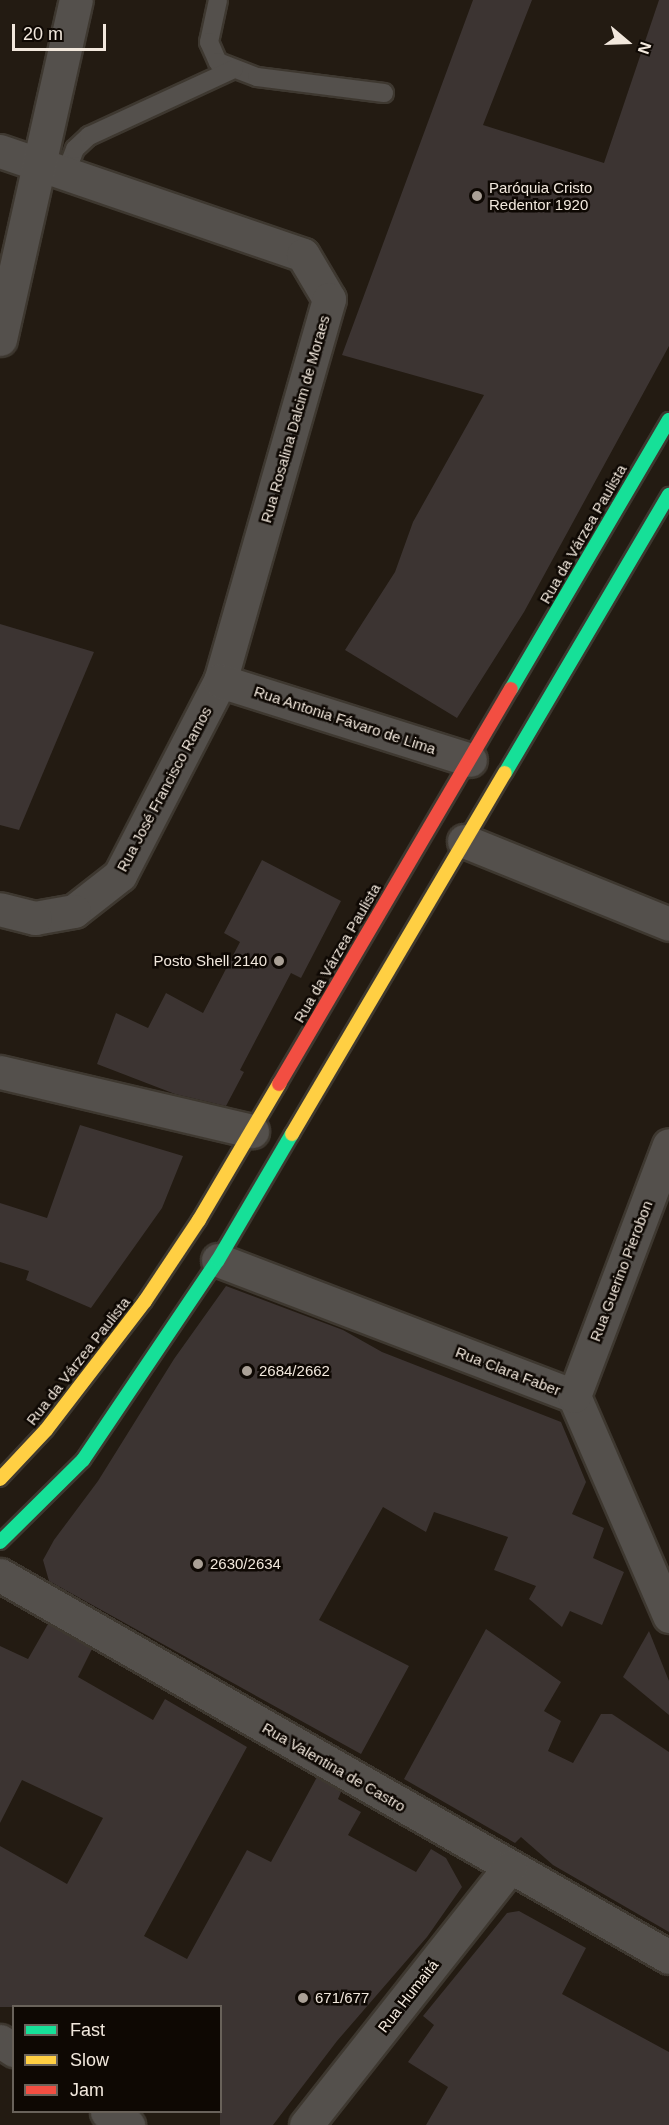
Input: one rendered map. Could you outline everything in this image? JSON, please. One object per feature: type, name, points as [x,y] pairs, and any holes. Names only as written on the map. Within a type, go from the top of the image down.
[{"type":"main road","name":"Rua da Várzea Paulista","points":[[0,1479],[46,1430],[145,1301],[200,1220],[669,420]]},
{"type":"main road","points":[[0,1542],[84,1460],[218,1260],[669,495]]},
{"type":"street","points":[[0,339],[53,170],[76,0]]},
{"type":"street","name":"Rua Rosalina Dalcim de Moraes","points":[[0,151],[303,255],[329,299],[220,681]]},
{"type":"street","name":"Rua Antonia Fávaro de Lima","points":[[220,681],[470,760]]},
{"type":"street","name":"Rua José Francisco Ramos","points":[[0,909],[34,918],[74,911],[120,875],[220,681]]},
{"type":"street","points":[[464,842],[669,924]]},
{"type":"street","points":[[0,1072],[252,1131]]},
{"type":"street","name":"Rua Guerino Pierobon","points":[[574,1396],[669,1145]]},
{"type":"street","name":"Rua Clara Faber","points":[[218,1260],[574,1396],[669,1616]]},
{"type":"street","name":"Rua Valentina de Castro","points":[[0,1575],[669,1957]]},
{"type":"street","name":"Rua Humaitá","points":[[306,2125],[510,1867]]},
{"type":"street","points":[[109,2113],[128,2125]]},
{"type":"lane","points":[[218,0],[209,42],[218,62],[257,77],[384,93]]},
{"type":"lane","points":[[53,170],[89,136],[234,69]]},
{"type":"building","points":[[473,0],[532,0],[483,125],[604,163],[659,0],[669,0],[669,346],[524,612],[457,718],[345,650],[395,572],[413,522],[484,395],[342,355]]},
{"type":"building","points":[[0,624],[94,652],[19,830],[0,825]]},
{"type":"building","points":[[262,860],[341,901],[301,978],[291,973],[240,1070],[244,1072],[226,1106],[175,1094],[97,1064],[116,1013],[148,1028],[166,993],[203,1013],[240,942],[224,933]]},
{"type":"building","points":[[80,1125],[183,1156],[162,1208],[91,1308],[26,1280],[29,1271],[0,1262],[0,1203],[47,1218]]},
{"type":"building","points":[[226,1286],[343,1330],[382,1352],[561,1422],[586,1482],[572,1514],[604,1528],[593,1558],[624,1572],[602,1625],[570,1611],[562,1627],[529,1599],[536,1586],[494,1570],[508,1537],[434,1512],[426,1532],[383,1507],[319,1620],[409,1666],[361,1754],[49,1581],[43,1560],[54,1540],[98,1481],[174,1359]]},
{"type":"building","points":[[48,1624],[92,1649],[78,1677],[153,1720],[165,1699],[247,1747],[144,1936],[187,1959],[247,1850],[271,1862],[317,1777],[341,1792],[338,1799],[361,1812],[348,1835],[416,1872],[431,1849],[446,1858],[462,1887],[427,1937],[337,2041],[273,2125],[220,2125],[222,2005],[12,2005],[12,2007],[0,2007],[0,1846],[67,1884],[103,1818],[22,1780],[0,1823],[0,1646],[28,1659]]},
{"type":"building","points":[[486,1629],[561,1682],[544,1711],[561,1721],[548,1751],[573,1763],[601,1714],[612,1714],[669,1752],[669,1932],[553,1865],[521,1837],[515,1843],[404,1779]]},
{"type":"building","points":[[649,1631],[669,1681],[669,1715],[623,1677]]},
{"type":"building","points":[[519,1911],[586,1948],[562,1994],[669,2052],[669,2125],[426,2125],[448,2087],[408,2062],[434,2025],[423,2016],[507,1913]]},
{"type":"traffic: fast","points":[[511,689],[669,420]]},
{"type":"traffic: fast","points":[[505,773],[669,495]]},
{"type":"traffic: fast","points":[[0,1542],[83,1460],[218,1260],[292,1134]]},
{"type":"traffic: slow","points":[[292,1134],[505,773]]},
{"type":"traffic: slow","points":[[0,1479],[46,1430],[145,1301],[199,1220],[279,1084]]},
{"type":"traffic: jam","points":[[279,1084],[511,689]]},
{"type":"place","name":"Paróquia Cristo Redentor 1920","points":[[477,196]]},
{"type":"place","name":"Posto Shell 2140","points":[[279,961]]},
{"type":"place","name":"2684/2662","points":[[247,1371]]},
{"type":"place","name":"2630/2634","points":[[198,1564]]},
{"type":"place","name":"671/677","points":[[303,1998]]}]
